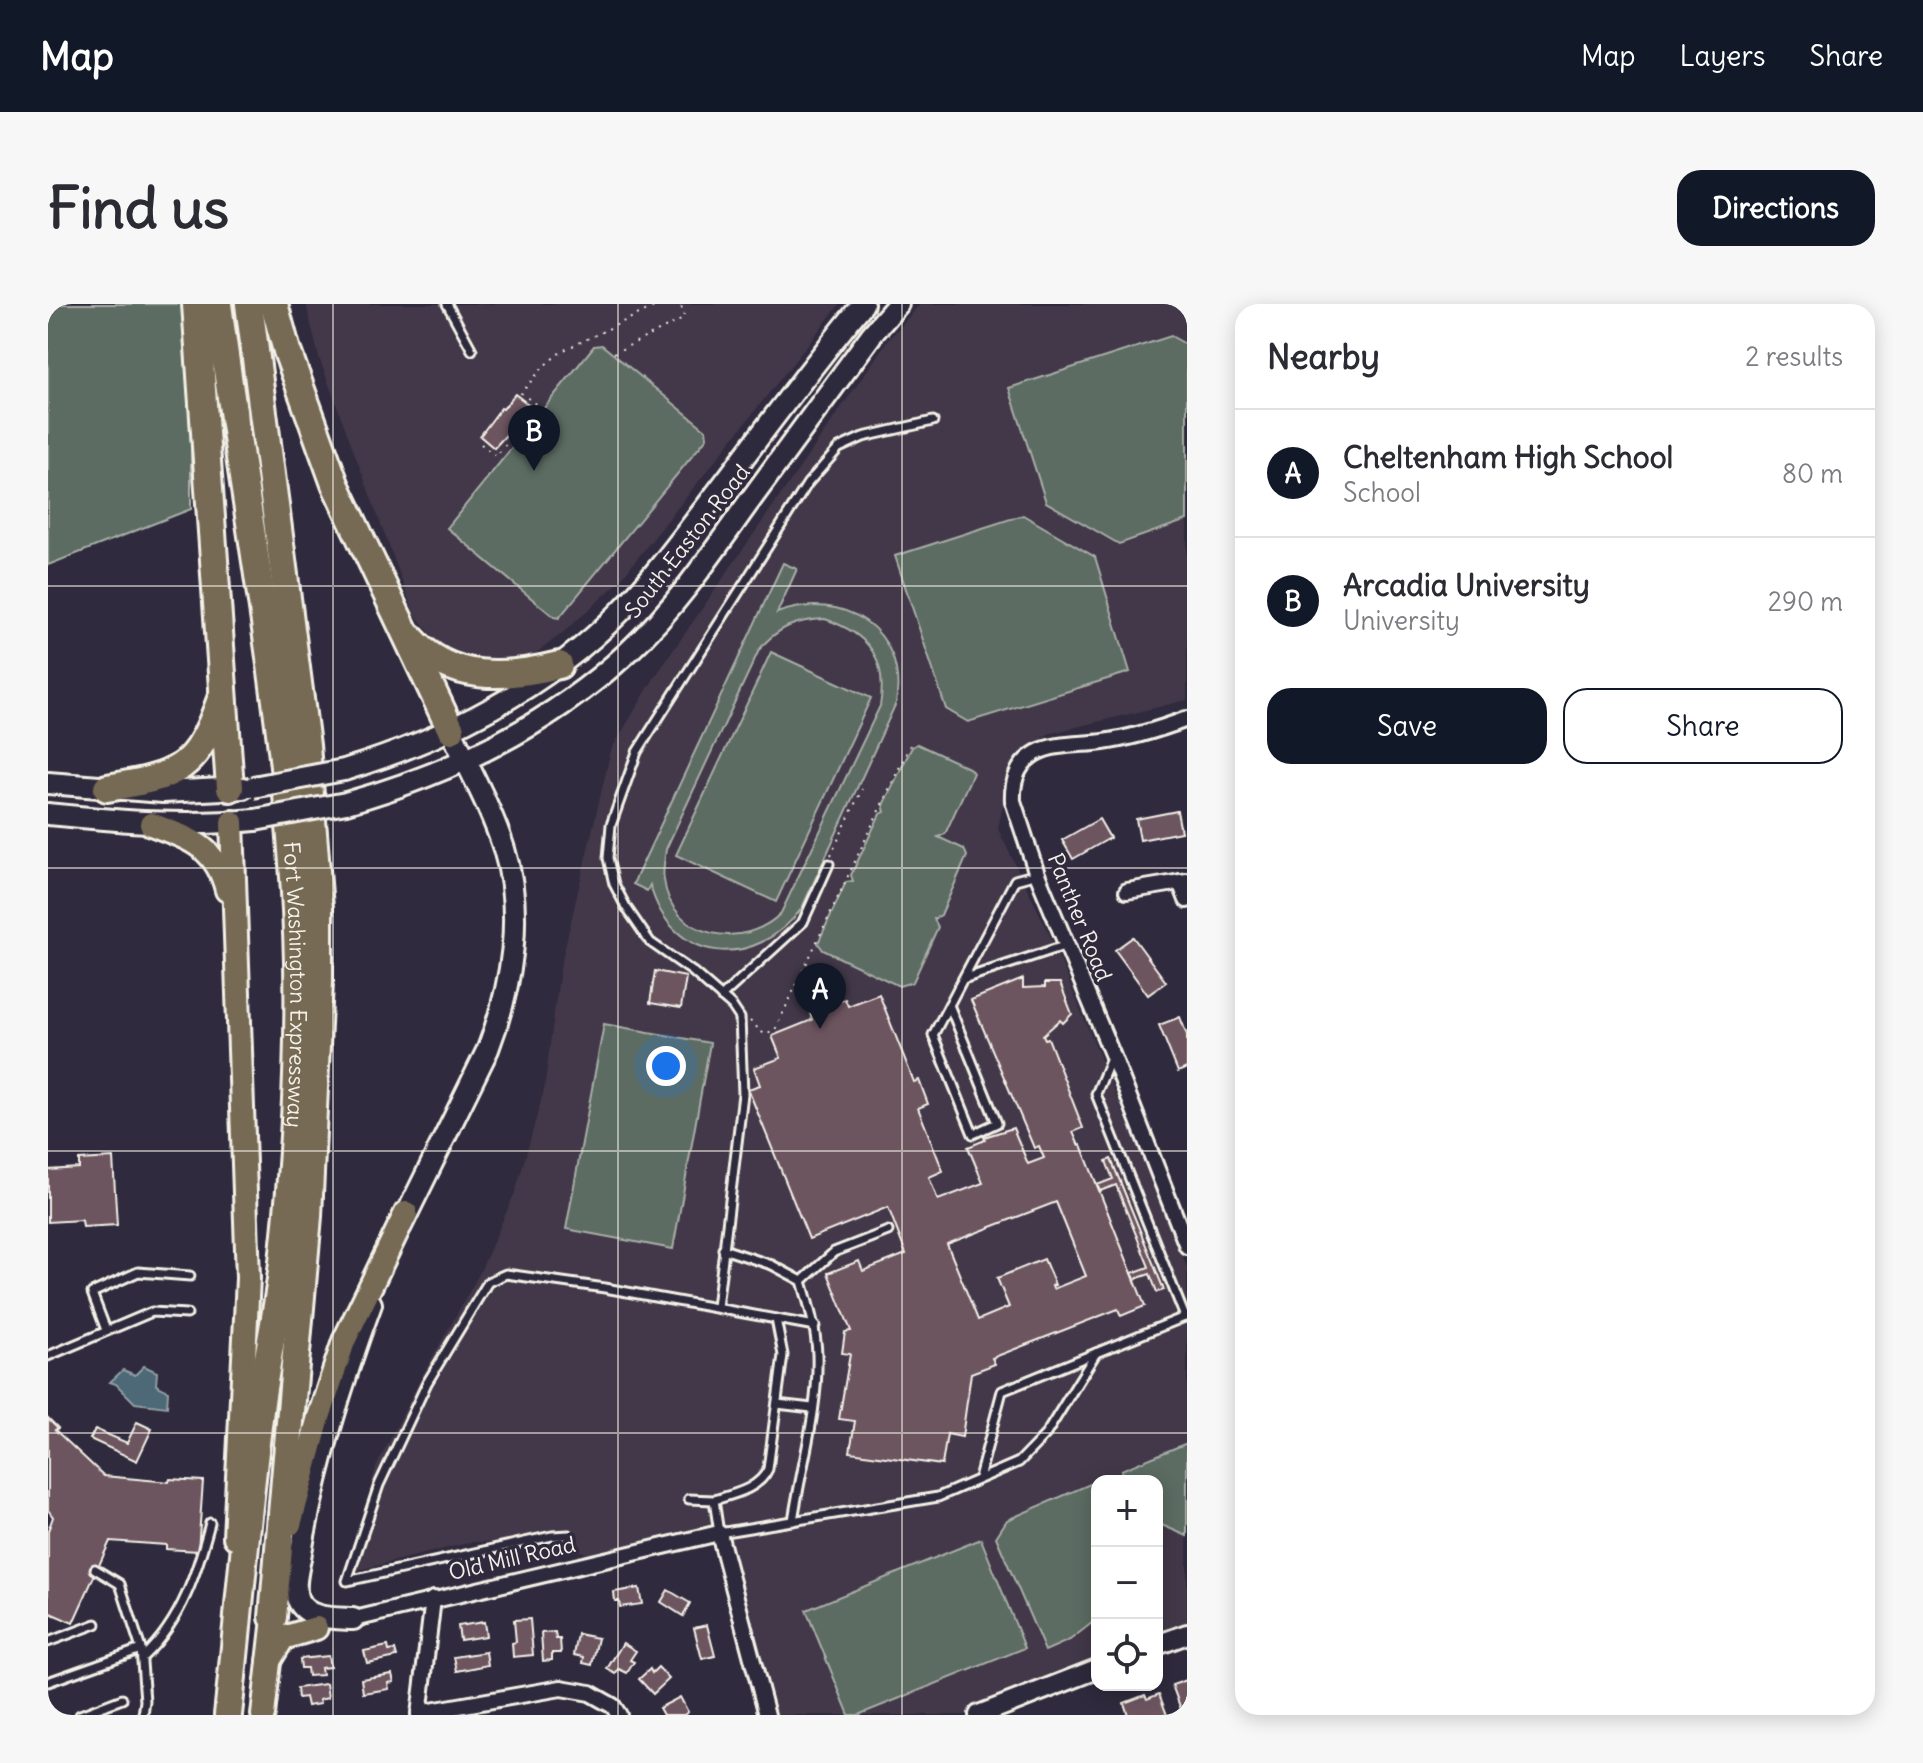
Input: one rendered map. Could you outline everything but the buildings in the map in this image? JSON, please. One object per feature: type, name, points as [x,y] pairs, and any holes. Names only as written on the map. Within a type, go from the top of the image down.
[{"type":"highway","points":[[196,304],[224,688],[242,788]]},
{"type":"highway","name":"Fort Washington Expressway","points":[[218,304],[267,638],[288,819],[298,962],[294,1128],[283,1265],[260,1408],[228,1715]]},
{"type":"highway","name":"Fort Washington Expressway","points":[[249,304],[306,745],[319,908],[319,982],[308,1216],[273,1617]]},
{"type":"highway","points":[[274,304],[287,351],[335,484],[451,730]]},
{"type":"highway","points":[[401,626],[431,656],[448,666],[468,672],[506,675],[559,665]]},
{"type":"highway","points":[[107,788],[166,775],[191,757],[209,733],[224,688]]},
{"type":"highway","points":[[228,1715],[248,1278],[232,822]]},
{"type":"highway","points":[[151,824],[191,840],[210,854],[220,868],[226,886],[235,933]]},
{"type":"highway","points":[[263,1715],[273,1617],[292,1512],[333,1374],[358,1309],[406,1213]]},
{"type":"highway","points":[[269,1662],[283,1638],[316,1628]]},
{"type":"main road","name":"South Easton Road","points":[[48,783],[163,792],[242,788],[344,770],[400,753],[502,703],[559,665],[621,611],[658,569],[863,304]]},
{"type":"main road","name":"South Easton Road","points":[[48,814],[151,824],[232,822],[346,803],[391,790],[465,761],[561,706],[617,662],[660,619],[898,304]]},
{"type":"main road","points":[[837,337],[858,353]]},
{"type":"main road","points":[[353,1619],[320,1617],[308,1612],[299,1602],[296,1584],[322,1459],[351,1358],[406,1213],[488,1049],[499,1019],[513,951],[511,880],[505,851],[451,730]]},
{"type":"main road","points":[[232,822],[242,788]]},
{"type":"street","name":"Panther Road","points":[[1187,719],[1130,738],[1038,751],[1014,779],[1013,801],[1037,874],[1187,1246]]},
{"type":"street","points":[[1127,891],[1184,882],[1187,900]]},
{"type":"street","points":[[719,1533],[767,1715]]},
{"type":"street","name":"Old Mill Road","points":[[316,1628],[719,1533]]},
{"type":"street","points":[[433,1599],[419,1714],[561,1688],[590,1693],[613,1706],[619,1715]]},
{"type":"street","points":[[1163,1643],[1187,1634]]},
{"type":"street","points":[[979,1715],[1091,1671]]},
{"type":"lane","points":[[447,304],[472,350]]},
{"type":"lane","points":[[717,1307],[743,1094],[740,1018],[693,972],[650,942],[626,907],[614,884],[608,858],[611,825],[637,752],[808,483],[839,448],[863,437],[933,421]]},
{"type":"lane","points":[[721,997],[803,922],[829,864]]},
{"type":"lane","points":[[949,1005],[997,1123],[973,1134],[933,1035],[1015,880],[1037,874]]},
{"type":"lane","points":[[963,979],[1067,945]]},
{"type":"lane","points":[[979,1478],[1002,1391],[1186,1317],[1096,1094],[1112,1054]]},
{"type":"lane","points":[[802,1281],[834,1252],[888,1231]]},
{"type":"lane","points":[[723,1249],[772,1265],[802,1281],[815,1326],[817,1357],[812,1408],[793,1521]]},
{"type":"lane","points":[[106,1330],[92,1293],[138,1272],[190,1276]]},
{"type":"lane","points":[[569,1535],[552,1536],[347,1581],[381,1481],[427,1383],[488,1282],[506,1274],[717,1307],[815,1326]]},
{"type":"lane","points":[[48,1356],[152,1312],[187,1314]]},
{"type":"lane","points":[[689,1499],[714,1500],[739,1492],[763,1479],[768,1469],[783,1355],[776,1319]]},
{"type":"lane","points":[[714,1500],[719,1533],[938,1497],[1019,1462],[1046,1434],[1096,1353]]},
{"type":"lane","points":[[777,1404],[812,1408]]},
{"type":"lane","points":[[48,1682],[142,1652],[162,1640],[189,1590],[210,1523]]},
{"type":"lane","points":[[95,1569],[120,1584],[142,1652],[143,1715]]},
{"type":"lane","points":[[48,1642],[96,1624]]},
{"type":"lane","points":[[80,1715],[122,1699]]},
{"type":"path","points":[[481,444],[496,456],[505,446],[538,406],[521,393],[553,357],[580,340],[660,304]]},
{"type":"path","points":[[614,353],[683,319],[680,304]]},
{"type":"path","points":[[733,1008],[764,1034],[775,1030],[911,743]]},
{"type":"path","points":[[829,864],[862,789]]},
{"type":"path","points":[[833,841],[837,843]]},
{"type":"shaded area","points":[[306,304],[840,304],[617,584],[536,653],[507,663],[476,659],[437,642],[414,613],[319,358]]},
{"type":"shaded area","points":[[920,304],[1187,304],[1187,700],[1048,734],[1011,764],[998,829],[1048,931],[1187,1267],[1187,1633],[1163,1643],[1163,1475],[1091,1475],[1091,1670],[977,1715],[767,1715],[719,1533],[605,1559],[549,1541],[472,1542],[347,1573],[376,1467],[479,1274],[516,1190],[544,1090],[560,968],[611,750],[654,678],[888,340]]},
{"type":"green space","points":[[48,304],[182,304],[191,444],[191,509],[48,565]]},
{"type":"green space","points":[[1171,336],[1187,345],[1187,520],[1119,544],[1046,502],[1009,388]]},
{"type":"green space","points":[[602,345],[706,430],[707,438],[559,618],[447,528],[594,346]]},
{"type":"green space","points":[[1023,515],[1095,557],[1130,672],[968,722],[946,709],[895,556]]},
{"type":"green space","points":[[783,563],[797,569],[777,613],[802,607],[825,607],[847,611],[866,621],[881,636],[892,654],[897,677],[896,703],[802,908],[783,928],[762,942],[739,950],[717,950],[695,944],[676,931],[661,912],[650,885],[647,891],[633,884]],"holes":[[[825,619],[864,641],[878,662],[882,689],[880,706],[781,913],[766,925],[730,935],[711,933],[694,926],[680,915],[670,900],[663,876],[666,849],[759,650],[780,630],[797,623]]]},
{"type":"green space","points":[[771,652],[871,698],[776,902],[676,855]]},
{"type":"green space","points":[[917,744],[969,768],[973,773],[945,834],[938,837],[964,849],[967,856],[941,915],[934,919],[938,927],[913,982],[899,986],[823,950],[818,943],[846,882],[853,881],[851,875],[880,814],[885,812],[883,805],[912,747]]},
{"type":"green space","points":[[604,1024],[710,1043],[673,1249],[566,1229]]},
{"type":"green space","points":[[1187,1443],[1187,1536],[1163,1526],[1163,1475],[1122,1475],[1121,1470]]},
{"type":"green space","points":[[1091,1484],[1091,1624],[1070,1640],[1045,1651],[996,1537],[1007,1520]]},
{"type":"green space","points":[[981,1539],[1025,1648],[858,1715],[849,1715],[806,1610]]},
{"type":"water","points":[[144,1366],[157,1372],[156,1385],[168,1391],[167,1407],[135,1403],[110,1382],[123,1370],[135,1375]]},
{"type":"place","name":"Arcadia University","points":[[534,471]]},
{"type":"place","name":"Cheltenham High School","points":[[820,1029]]}]
